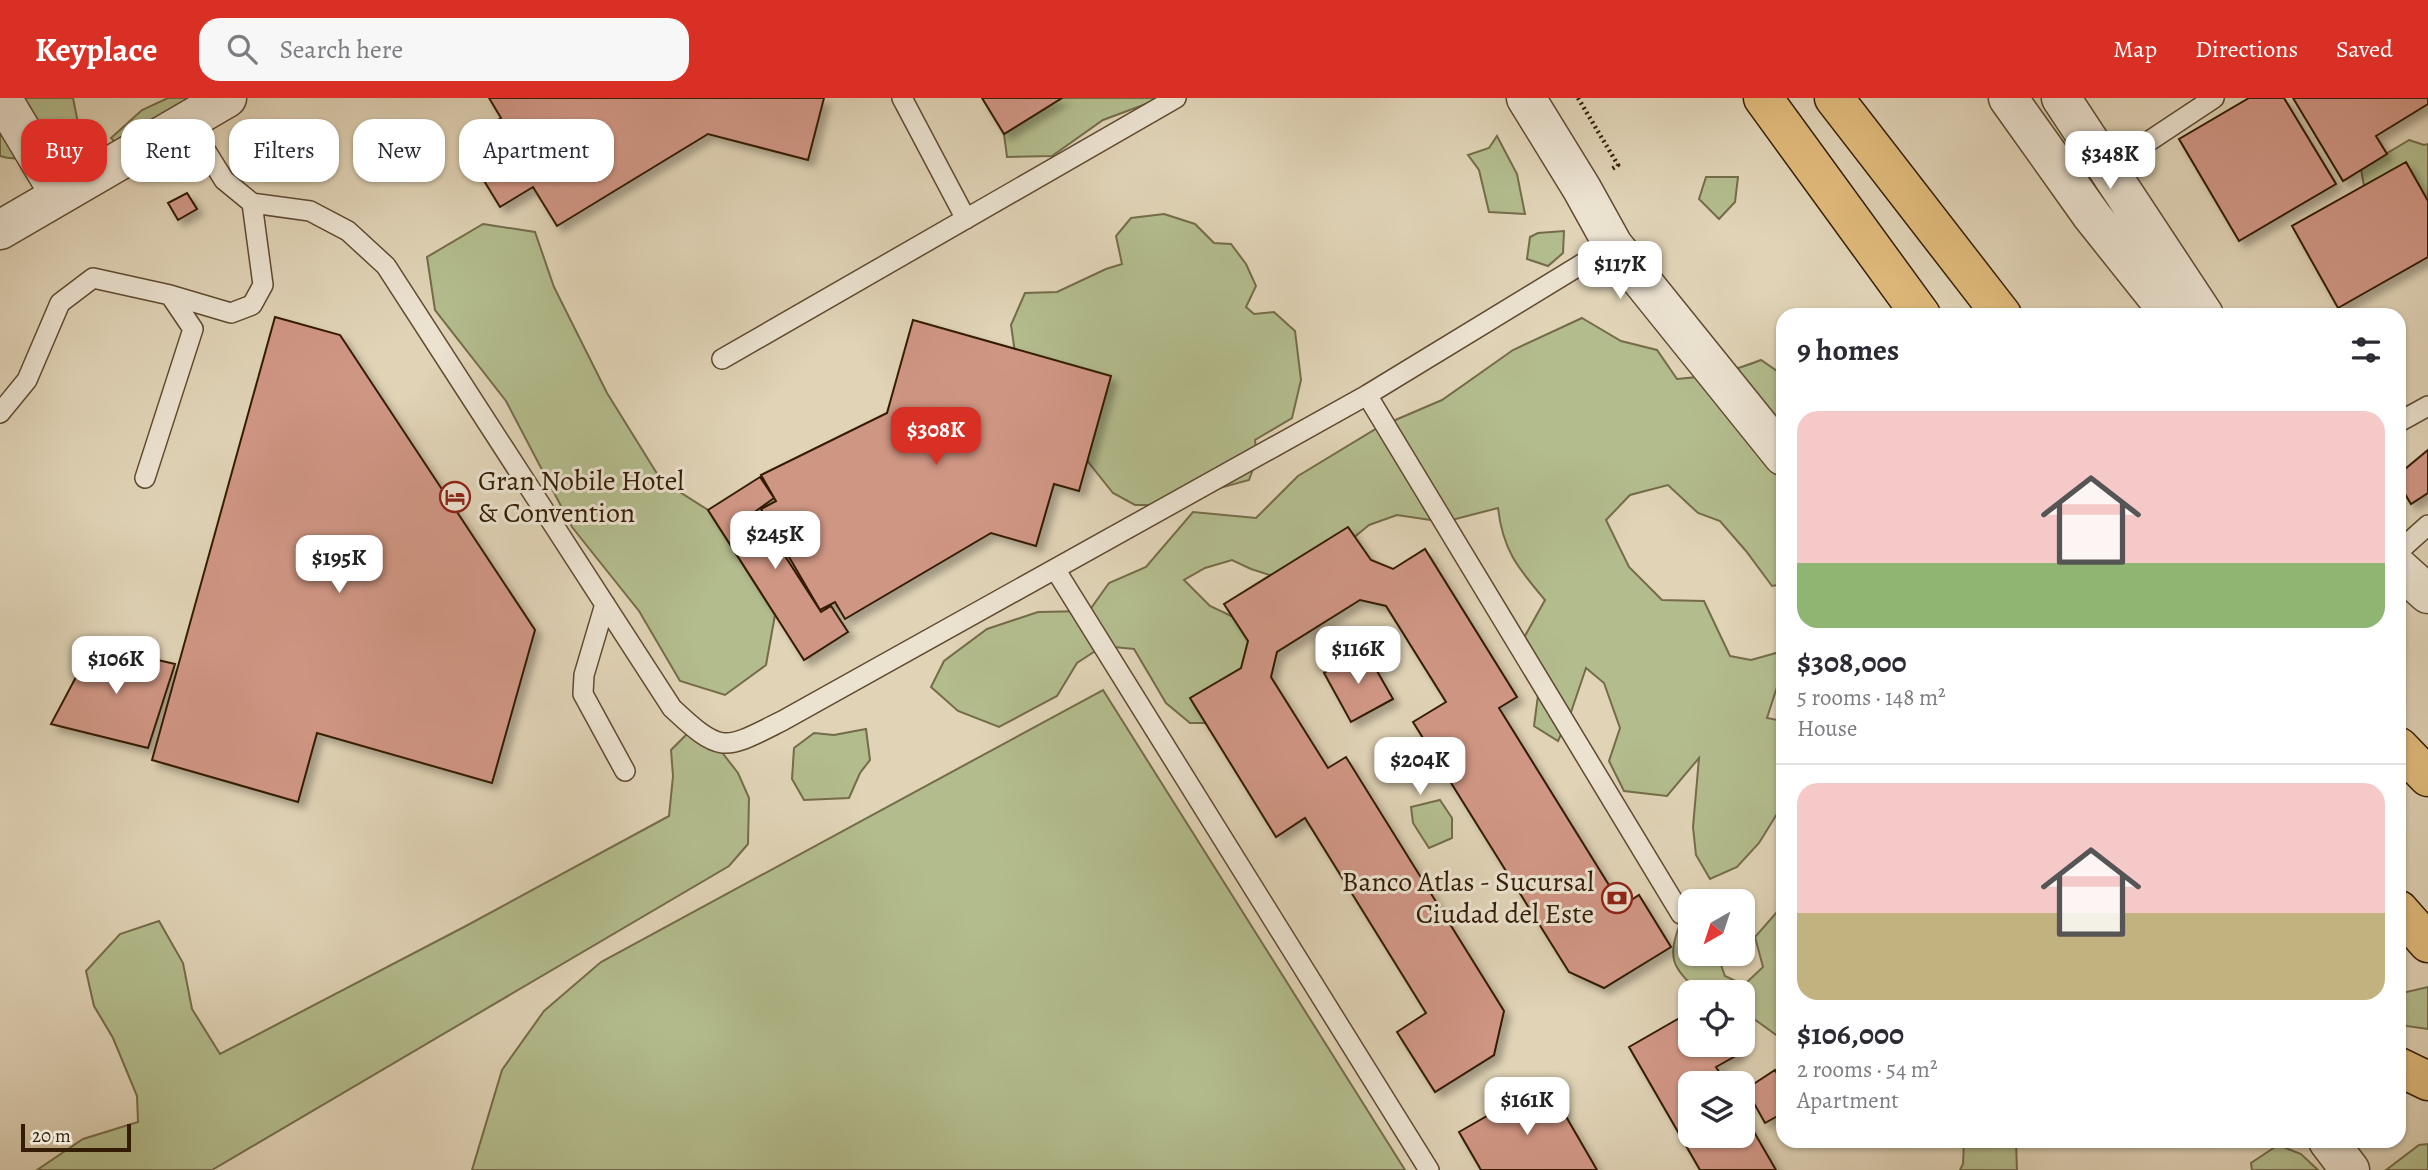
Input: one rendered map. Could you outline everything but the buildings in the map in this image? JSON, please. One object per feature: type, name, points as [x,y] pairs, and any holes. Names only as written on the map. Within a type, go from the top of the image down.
[{"type":"highway","points":[[1763,98],[1915,308]]},
{"type":"highway","points":[[1834,98],[1997,308]]},
{"type":"highway","points":[[2406,754],[2428,777]]},
{"type":"highway","points":[[2406,918],[2428,943]]},
{"type":"highway","points":[[2406,1070],[2428,1081]]},
{"type":"street","points":[[2,98],[60,195]]},
{"type":"street","points":[[193,119],[227,98]]},
{"type":"street","points":[[1526,98],[1613,245],[1776,447]]},
{"type":"street","points":[[2008,98],[2092,216],[2165,308]]},
{"type":"street","points":[[2061,98],[2199,308]]},
{"type":"street","points":[[0,230],[121,160]]},
{"type":"street","points":[[2406,574],[2428,594]]},
{"type":"street","points":[[2333,1148],[2350,1170]]},
{"type":"lane","points":[[902,98],[966,219]]},
{"type":"lane","points":[[722,359],[1176,98]]},
{"type":"lane","points":[[2107,169],[2214,98]]},
{"type":"lane","points":[[215,166],[224,180],[252,203],[310,211],[348,231],[386,266],[672,708],[697,731],[721,744],[738,743],[782,720],[1367,395],[1613,245]]},
{"type":"lane","points":[[0,413],[27,380],[60,303],[93,278],[170,295],[231,313],[252,305],[263,285],[252,203]]},
{"type":"lane","points":[[145,478],[192,329],[170,295]]},
{"type":"lane","points":[[1367,395],[1678,909]]},
{"type":"lane","points":[[2406,418],[2428,406]]},
{"type":"lane","points":[[2406,545],[2428,525]]},
{"type":"lane","points":[[1055,569],[1429,1170]]},
{"type":"lane","points":[[605,604],[584,675],[583,694],[625,771]]},
{"type":"green space","points":[[0,98],[73,98],[77,119],[21,119],[21,158],[0,156]]},
{"type":"green space","points":[[168,98],[227,98],[191,119],[132,119],[142,110]]},
{"type":"green space","points":[[1062,98],[1162,98],[1103,120],[1052,156],[1007,157],[1004,134]]},
{"type":"green space","points":[[121,129],[121,148],[111,138]]},
{"type":"green space","points":[[1497,136],[1517,174],[1525,214],[1489,212],[1479,170],[1468,155],[1489,148]]},
{"type":"green space","points":[[2409,140],[2428,144],[2428,200],[2415,208],[2364,186],[2361,169]]},
{"type":"green space","points":[[1706,177],[1738,177],[1735,202],[1719,219],[1699,199]]},
{"type":"green space","points":[[1164,214],[1195,224],[1214,243],[1231,244],[1246,264],[1256,286],[1246,307],[1254,314],[1274,312],[1295,331],[1301,380],[1292,418],[1255,440],[1257,458],[1249,480],[1158,505],[1135,505],[1113,493],[1089,463],[1071,430],[1016,360],[1011,325],[1025,293],[1057,292],[1122,264],[1116,236],[1131,218]]},
{"type":"green space","points":[[483,224],[535,232],[554,287],[607,393],[661,480],[708,510],[775,615],[766,665],[725,695],[680,681],[639,611],[572,527],[506,401],[435,310],[427,257]]},
{"type":"green space","points":[[1564,231],[1563,253],[1548,266],[1527,259],[1530,237],[1538,233]]},
{"type":"green space","points":[[1582,318],[1621,341],[1657,350],[1677,379],[1720,373],[1761,360],[1776,370],[1776,585],[1772,586],[1720,521],[1698,513],[1668,485],[1630,495],[1606,520],[1629,567],[1662,600],[1704,601],[1730,656],[1751,660],[1776,653],[1776,690],[1767,718],[1776,720],[1776,815],[1759,843],[1737,867],[1710,879],[1696,855],[1693,827],[1699,758],[1667,796],[1624,791],[1609,761],[1620,728],[1604,683],[1586,668],[1558,741],[1534,726],[1539,688],[1521,643],[1545,600],[1513,558],[1500,523],[1498,508],[1444,522],[1397,515],[1369,525],[1298,584],[1232,560],[1205,568],[1184,580],[1210,606],[1267,633],[1230,723],[1190,723],[1166,703],[1134,649],[1103,646],[1077,663],[1057,696],[999,727],[958,711],[931,687],[944,661],[987,629],[1038,612],[1089,611],[1109,583],[1146,567],[1193,512],[1256,518],[1298,476],[1379,427],[1442,400],[1513,350]]},
{"type":"green space","points":[[1103,690],[1405,1170],[472,1170],[502,1070],[544,1011],[601,962]]},
{"type":"green space","points":[[866,729],[870,760],[860,773],[849,798],[804,800],[792,779],[794,748],[814,733],[834,735]]},
{"type":"green space","points":[[687,734],[717,746],[738,773],[749,798],[748,844],[729,866],[212,1170],[37,1170],[83,1139],[138,1122],[137,1096],[113,1038],[94,1006],[86,971],[120,934],[159,921],[183,963],[192,1009],[220,1054],[669,816],[673,776],[671,750]]},
{"type":"green space","points":[[1440,800],[1452,818],[1452,838],[1429,848],[1413,823],[1411,807]]},
{"type":"green space","points":[[1776,913],[1776,1035],[1755,1020],[1755,980],[1749,980],[1763,967],[1755,937]]},
{"type":"green space","points":[[1678,931],[1678,966],[1721,966],[1725,976],[1733,980],[1687,980],[1674,961],[1674,944]]},
{"type":"green space","points":[[2428,987],[2428,1029],[2406,1026],[2406,992]]},
{"type":"green space","points":[[2428,1144],[2428,1170],[2386,1170],[2419,1145]]},
{"type":"green space","points":[[1964,1148],[2016,1148],[2017,1170],[1960,1170]]},
{"type":"green space","points":[[2274,1148],[2286,1148],[2301,1154],[2318,1170],[2252,1170],[2251,1163]]},
{"type":"place","name":"Gran Nobile Hotel & Convention","points":[[455,497]]},
{"type":"place","name":"Banco Atlas - Sucursal Ciudad del Este","points":[[1617,898]]}]
